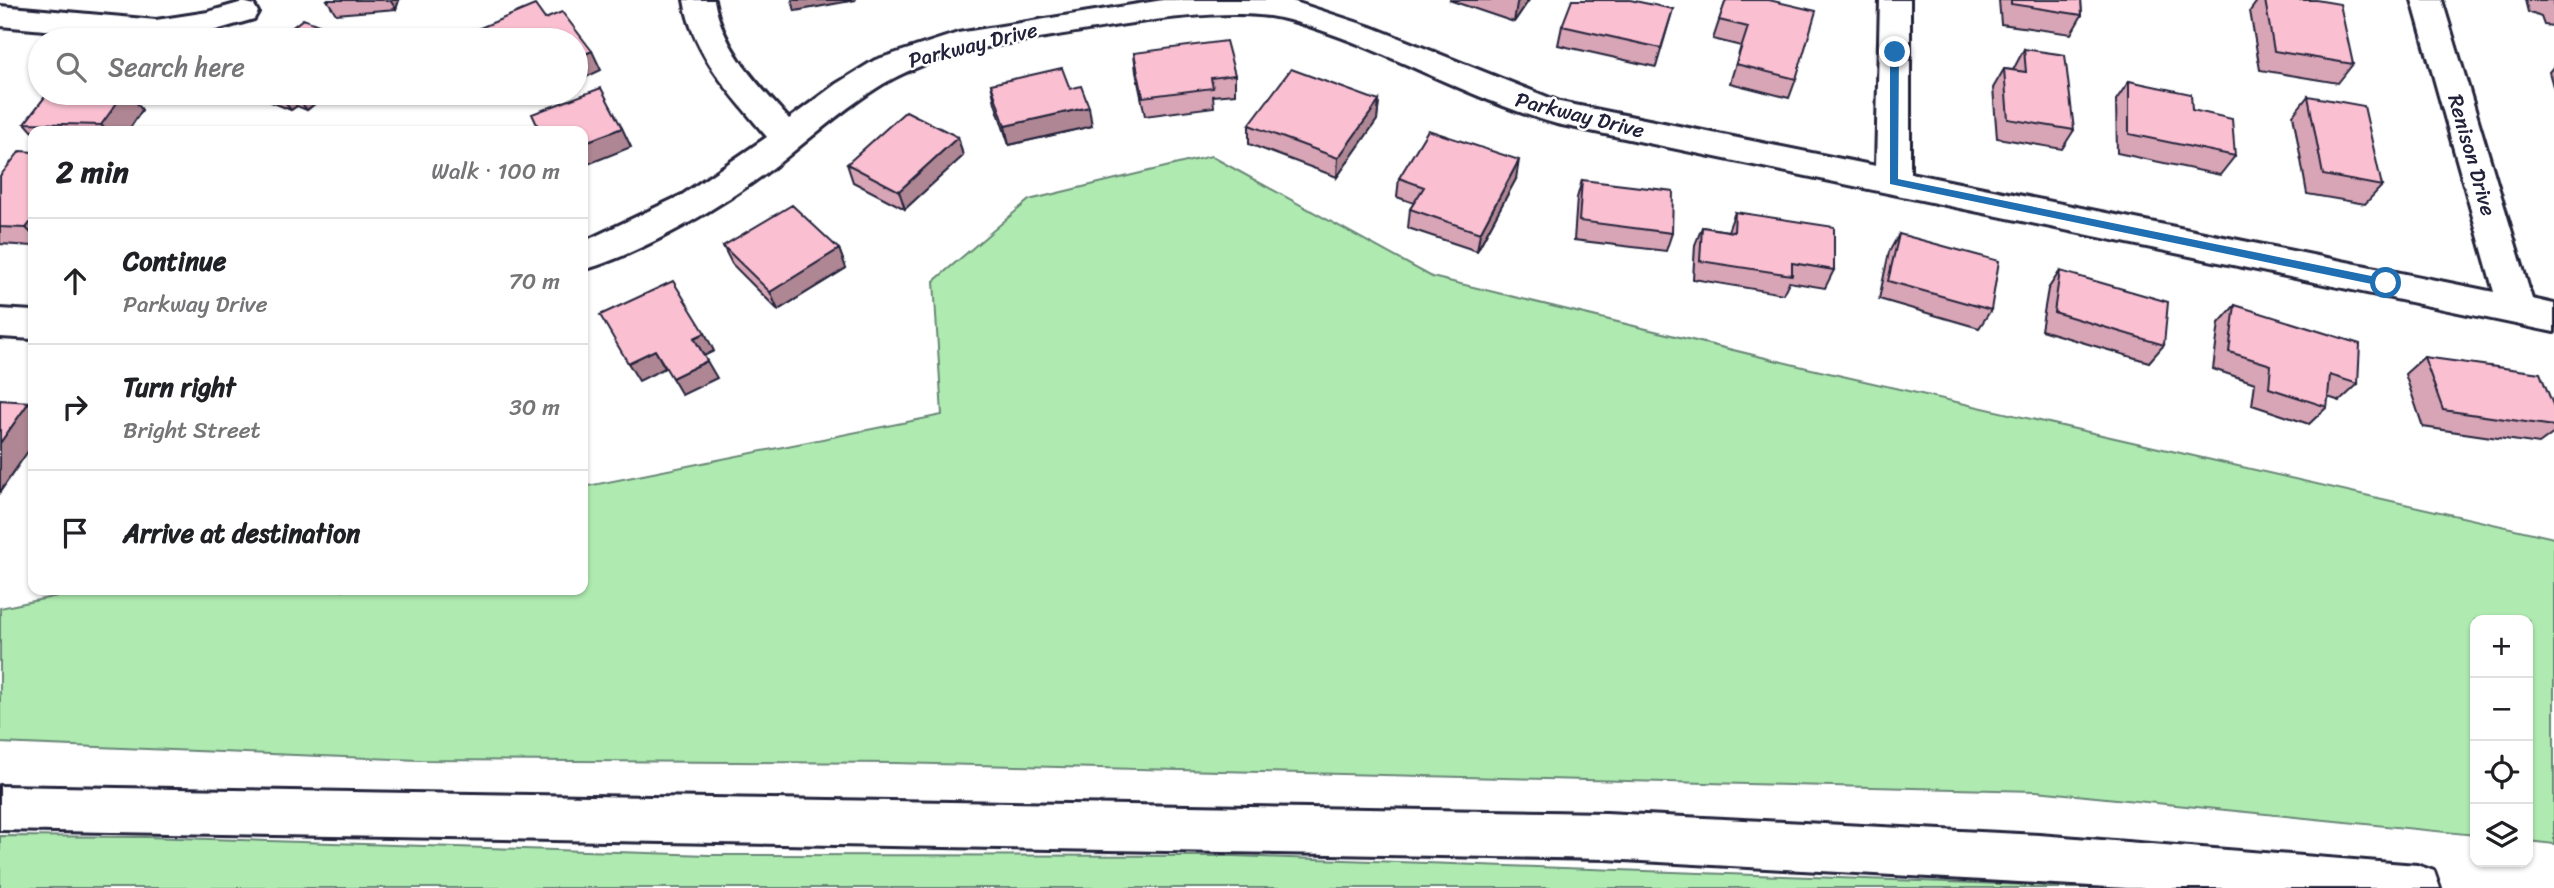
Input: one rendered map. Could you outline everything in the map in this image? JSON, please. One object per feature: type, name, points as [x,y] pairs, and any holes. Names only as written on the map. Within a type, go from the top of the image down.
[{"type":"main road","points":[[699,0],[700,12],[713,46],[787,139]]},
{"type":"main road","points":[[1893,181],[1895,0]]},
{"type":"main road","name":"Renison Drive","points":[[2427,0],[2517,310]]},
{"type":"main road","name":"Parkway Drive","points":[[588,255],[688,207],[729,182],[865,79],[917,55],[1134,6],[1244,3],[1287,9],[1362,35],[1511,99],[1557,113],[2554,318]]},
{"type":"main road","points":[[169,28],[208,22],[243,12]]},
{"type":"main road","points":[[0,16],[134,28]]},
{"type":"main road","points":[[0,323],[28,325]]},
{"type":"main road","points":[[0,808],[1606,836],[2039,858],[2417,888]]},
{"type":"green space","points":[[1211,156],[1432,277],[1807,368],[2554,538],[2554,844],[2533,842],[2533,615],[2470,615],[2470,834],[2036,791],[895,763],[419,760],[0,743],[0,608],[62,595],[588,595],[588,486],[942,415],[934,281],[1029,200]]},
{"type":"green space","points":[[0,836],[146,837],[709,855],[1234,856],[2113,888],[0,888]]},
{"type":"building","points":[[1572,0],[1630,0],[1673,9],[1661,48],[1562,26]]},
{"type":"building","points":[[1726,0],[1769,0],[1816,11],[1796,79],[1736,64],[1748,27],[1719,20]]},
{"type":"building","points":[[2011,0],[2081,0],[2082,15],[2011,4]]},
{"type":"building","points":[[2265,0],[2316,0],[2340,4],[2353,64],[2274,51]]},
{"type":"building","points":[[535,5],[545,19],[562,12],[574,28],[480,28]]},
{"type":"building","points":[[303,19],[326,28],[291,28]]},
{"type":"building","points":[[1226,41],[1235,75],[1211,78],[1213,88],[1143,97],[1134,53]]},
{"type":"building","points":[[2024,49],[2065,55],[2074,130],[2008,119],[2004,69],[2026,72]]},
{"type":"building","points":[[1062,68],[1070,89],[1081,86],[1089,107],[1005,126],[991,84]]},
{"type":"building","points":[[1291,69],[1379,101],[1338,158],[1249,125]]},
{"type":"building","points":[[2129,81],[2191,94],[2192,110],[2232,119],[2235,156],[2129,134]]},
{"type":"building","points":[[601,88],[622,128],[588,141],[588,126],[538,126],[532,114],[556,105],[588,105],[588,93]]},
{"type":"building","points":[[2308,96],[2364,106],[2382,186],[2323,175]]},
{"type":"building","points":[[39,105],[115,105],[101,125],[25,123]]},
{"type":"building","points":[[906,111],[958,137],[899,191],[847,164]]},
{"type":"building","points":[[1428,130],[1519,160],[1480,233],[1410,209],[1424,187],[1399,178]]},
{"type":"building","points":[[20,151],[28,152],[26,228],[0,227],[0,176]]},
{"type":"building","points":[[1582,180],[1673,191],[1672,233],[1579,221]]},
{"type":"building","points":[[792,205],[839,249],[770,292],[723,246]]},
{"type":"building","points":[[1735,212],[1834,227],[1834,270],[1792,263],[1792,275],[1700,261],[1702,227],[1734,232]]},
{"type":"building","points":[[1899,234],[1999,261],[1991,310],[1888,281]]},
{"type":"building","points":[[2060,271],[2168,302],[2164,345],[2054,312]]},
{"type":"building","points":[[673,281],[705,333],[694,338],[707,361],[672,378],[655,350],[628,363],[600,315]]},
{"type":"building","points":[[2235,305],[2360,344],[2358,384],[2330,375],[2327,407],[2269,388],[2271,365],[2229,352]]},
{"type":"building","points":[[2424,357],[2540,373],[2554,407],[2554,426],[2443,410]]},
{"type":"building","points":[[0,400],[28,402],[28,403],[0,443]]},
{"type":"route","points":[[1895,52],[1893,181],[2386,283]]}]
